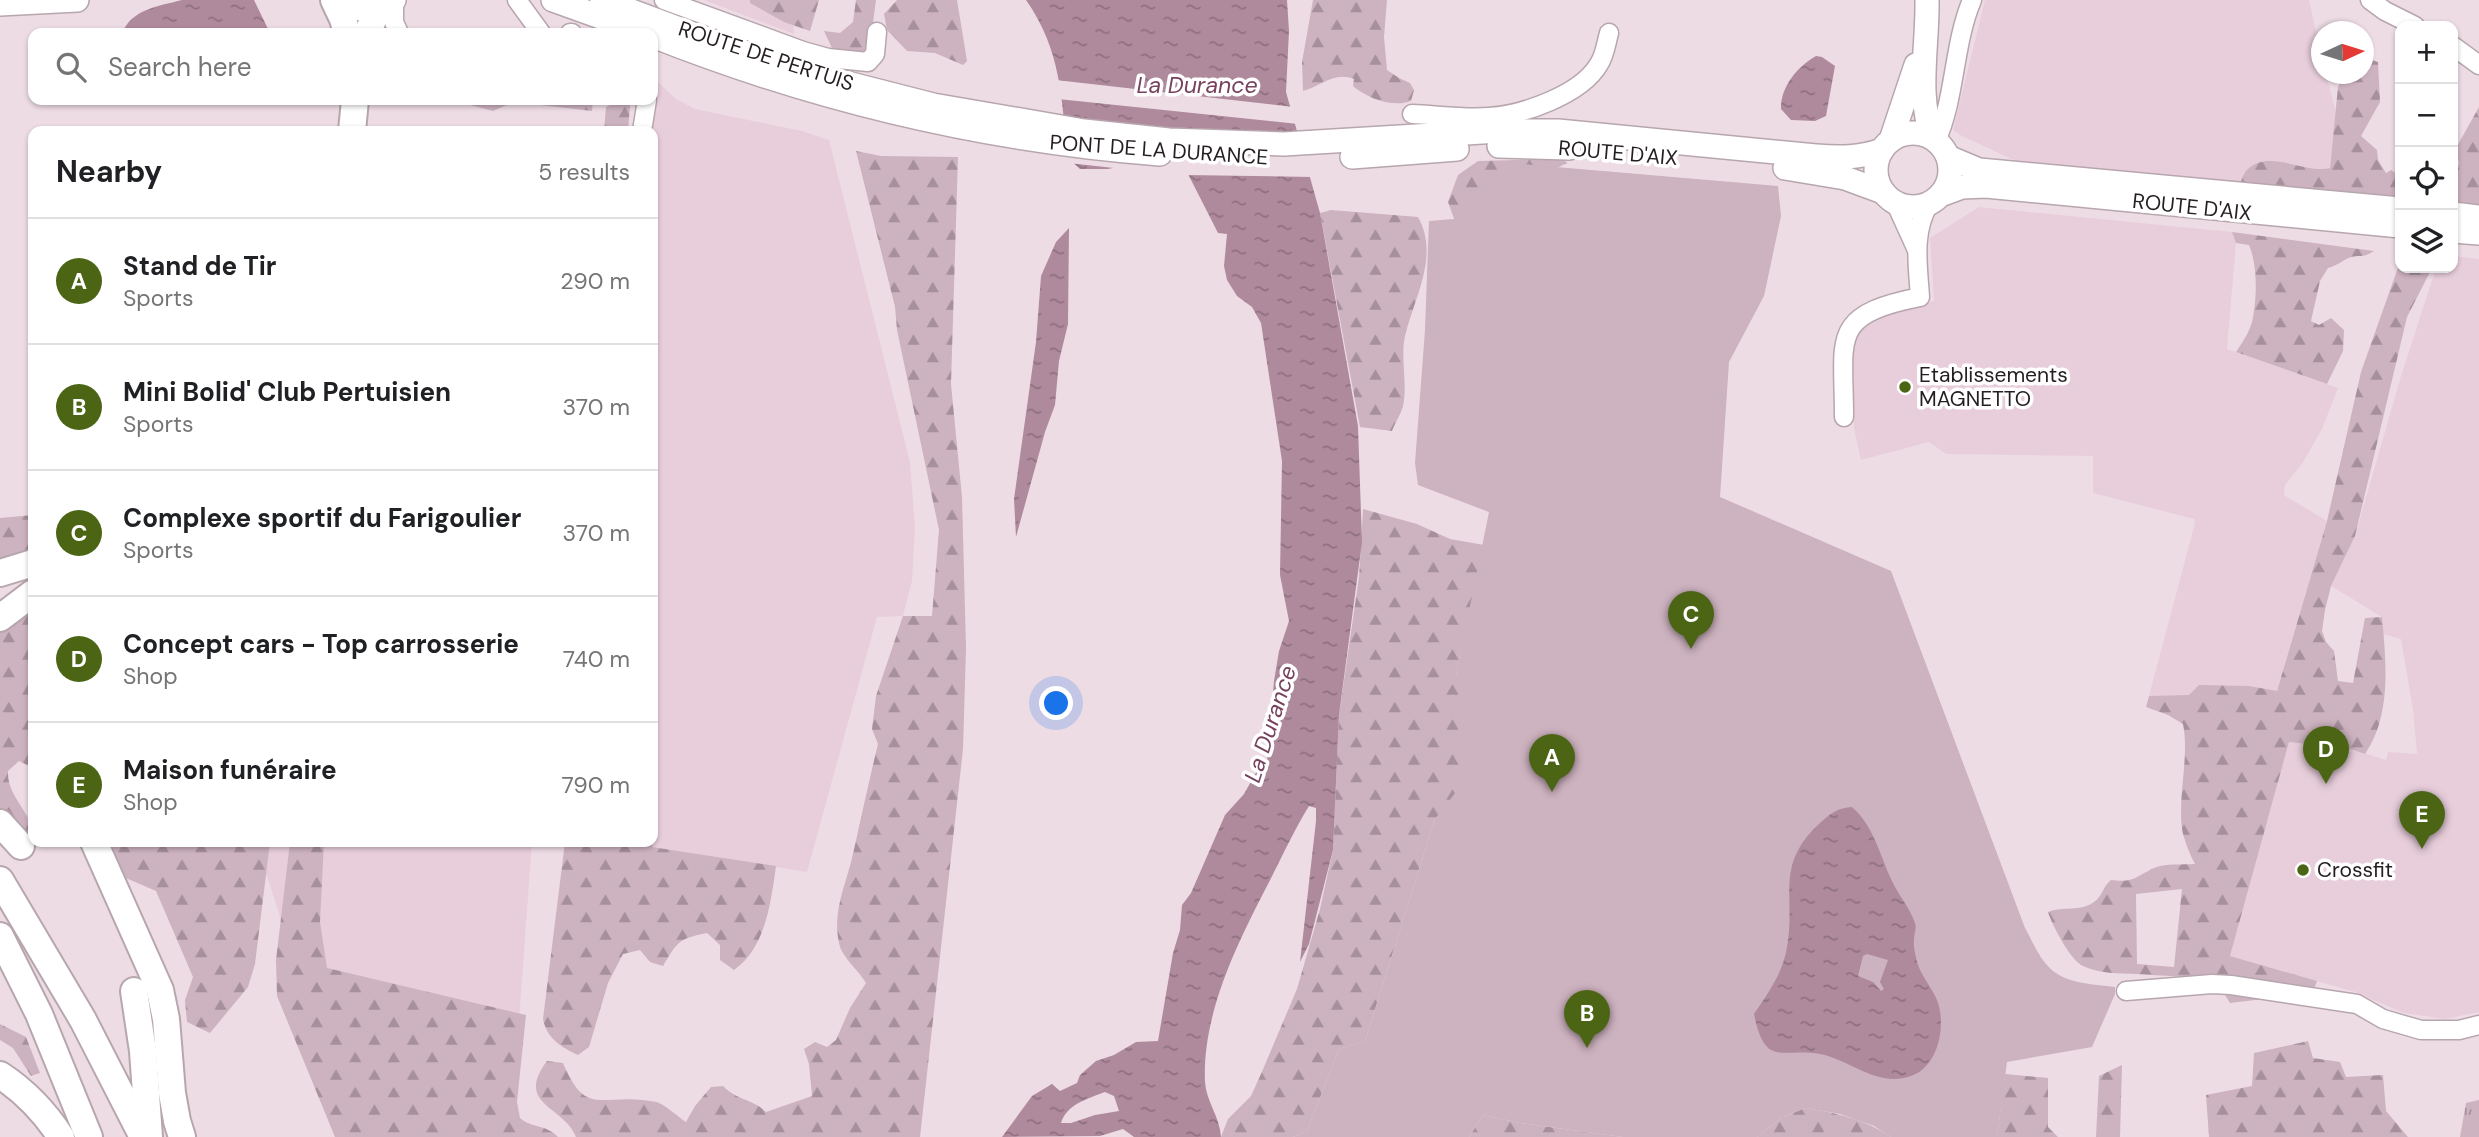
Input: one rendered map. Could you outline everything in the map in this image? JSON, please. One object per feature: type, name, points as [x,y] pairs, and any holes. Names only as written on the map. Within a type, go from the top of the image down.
[{"type":"highway","points":[[335,0],[345,28]]},
{"type":"highway","points":[[372,28],[389,3]]},
{"type":"highway","points":[[342,126],[345,105]]},
{"type":"highway","points":[[352,126],[355,105]]},
{"type":"highway","points":[[0,573],[28,565]]},
{"type":"highway","points":[[0,618],[28,597]]},
{"type":"highway","points":[[0,823],[22,846]]},
{"type":"highway","points":[[96,847],[160,990],[166,1019],[172,1093],[182,1137]]},
{"type":"highway","points":[[0,880],[83,1020],[143,1137]]},
{"type":"highway","points":[[0,936],[39,1014],[89,1137]]},
{"type":"highway","points":[[134,991],[143,1051],[149,1137]]},
{"type":"highway","points":[[0,1075],[24,1092],[40,1108],[61,1137]]},
{"type":"main road","points":[[0,4],[76,0]]},
{"type":"main road","points":[[335,0],[347,7],[362,10],[389,3]]},
{"type":"main road","name":"ROUTE DE PERTUIS","points":[[553,0],[631,28]]},
{"type":"main road","name":"ROUTE DE PERTUIS","points":[[602,0],[889,103]]},
{"type":"main road","points":[[1927,0],[1927,32],[1923,91],[1926,120],[1939,145],[1950,176],[1936,199],[1912,208],[1890,198],[1879,184],[1876,167],[1927,32]]},
{"type":"main road","name":"ROUTE DE PERTUIS","points":[[658,38],[763,75],[889,103]]},
{"type":"main road","name":"PONT DE LA DURANCE","points":[[889,103],[945,107],[1119,143],[1252,144],[1349,149]]},
{"type":"main road","name":"ROUTE D'AIX","points":[[1349,149],[1532,130],[1827,157],[1864,156],[1886,145]]},
{"type":"main road","points":[[1886,145],[1907,133],[1916,133],[1939,145]]},
{"type":"main road","name":"ROUTE D'AIX","points":[[1939,145],[1968,167],[1987,171],[2395,209]]},
{"type":"main road","name":"ROUTE D'AIX","points":[[1349,149],[1558,147],[1796,169],[1845,178],[1890,198]]},
{"type":"main road","name":"ROUTE D'AIX","points":[[1936,199],[1962,187],[1986,186],[2395,226]]},
{"type":"main road","points":[[2458,215],[2479,217]]},
{"type":"main road","points":[[2458,231],[2479,233]]},
{"type":"street","points":[[517,0],[537,28]]},
{"type":"street","points":[[664,0],[803,51],[842,60],[868,62],[872,59],[877,32]]},
{"type":"street","points":[[1939,145],[1972,0]]},
{"type":"street","points":[[2370,0],[2405,21]]},
{"type":"street","points":[[389,3],[397,28]]},
{"type":"street","points":[[1412,114],[1489,117],[1535,108],[1568,92],[1590,76],[1601,62],[1609,33]]},
{"type":"street","points":[[2458,50],[2479,65]]},
{"type":"street","points":[[1890,198],[1917,251]]},
{"type":"street","points":[[1844,417],[1844,348],[1847,332],[1865,313],[1920,297],[1917,251],[1920,221],[1936,199]]},
{"type":"street","points":[[2126,991],[2231,985],[2357,1004],[2383,1019],[2421,1030],[2459,1030],[2479,1025]]},
{"type":"shaded area","points":[[704,0],[792,0],[794,34]]},
{"type":"shaded area","points":[[1985,0],[2309,0],[2314,21],[2311,21],[2311,84],[2329,84],[2336,113],[2327,191],[2024,165],[1953,130]]},
{"type":"shaded area","points":[[658,82],[676,99],[695,109],[802,131],[829,140],[910,462],[915,527],[912,581],[903,616],[877,617],[807,872],[651,847],[658,847],[658,126],[652,126],[654,105],[658,105]]},
{"type":"shaded area","points":[[1979,207],[2232,232],[2236,243],[2227,349],[2338,388],[2322,429],[2302,464],[2285,485],[2284,495],[2327,521],[2267,724],[2149,696],[2194,519],[2093,493],[2093,456],[1946,454],[1929,442],[1861,460],[1854,429],[1852,346],[1858,329],[1903,309],[1934,301],[1930,238]]},
{"type":"shaded area","points":[[2458,257],[2479,259],[2479,1012],[2445,1019],[2404,1013],[2355,992],[2230,956],[2289,742],[2351,749],[2386,760],[2388,752],[2417,754],[2413,710],[2401,639],[2383,634],[2382,617],[2331,586],[2355,536],[2401,376],[2434,273],[2458,273]]},
{"type":"shaded area","points":[[236,847],[532,847],[519,1021],[295,964],[260,854]]},
{"type":"green space","points":[[750,0],[819,0],[810,31],[784,22],[750,3]]},
{"type":"green space","points":[[856,0],[876,0],[869,53],[832,48],[824,31],[840,33],[853,22]]},
{"type":"green space","points":[[897,0],[957,0],[967,61],[963,65],[935,53],[907,51],[887,30],[884,14]]},
{"type":"green space","points":[[1313,0],[1387,0],[1384,37],[1387,70],[1410,83],[1414,90],[1411,101],[1396,103],[1372,98],[1353,86],[1354,79],[1347,77],[1334,78],[1303,91],[1302,62]]},
{"type":"green space","points":[[2374,61],[2378,62],[2380,102],[2361,136],[2377,150],[2378,160],[2386,173],[2391,170],[2395,173],[2395,199],[2240,184],[2248,169],[2267,161],[2310,168],[2330,168],[2339,84],[2374,84]]},
{"type":"green space","points":[[470,105],[507,105],[493,111]]},
{"type":"green space","points":[[540,105],[593,105],[592,111]]},
{"type":"green space","points":[[630,105],[628,126],[604,126],[606,107]]},
{"type":"green space","points":[[2479,107],[2479,207],[2458,205],[2458,144]]},
{"type":"green space","points":[[856,151],[881,156],[958,157],[951,384],[962,497],[966,648],[963,749],[920,1137],[576,1137],[562,1118],[539,1096],[536,1087],[538,1076],[547,1061],[563,1063],[571,1080],[587,1097],[595,1100],[628,1099],[659,1103],[686,1122],[711,1087],[723,1086],[766,1112],[812,1096],[809,1064],[804,1049],[815,1042],[827,1047],[836,1040],[850,1008],[866,983],[841,948],[837,920],[878,744],[872,729],[876,696],[903,616],[932,616],[939,530],[897,330],[895,307]]},
{"type":"green space","points":[[1563,159],[1567,163],[1559,167],[1544,167],[1460,235],[1448,202],[1458,175],[1478,161]]},
{"type":"green space","points":[[1520,164],[1778,186],[1781,216],[1764,296],[1729,362],[1720,497],[1891,571],[2025,928],[2035,948],[2054,972],[2070,980],[2115,987],[2115,994],[2092,1047],[2007,1062],[1997,1137],[1891,1137],[1874,1126],[1840,1114],[1805,1108],[1781,1118],[1757,1137],[1623,1137],[1520,1123],[1483,1115],[1469,1137],[1293,1137],[1307,1131],[1339,1049],[1365,1041],[1435,819],[1469,775],[1456,675],[1489,512],[1418,485],[1415,463],[1425,330],[1429,221],[1466,218],[1497,172]]},
{"type":"green space","points":[[1331,210],[1418,217],[1424,232],[1426,262],[1405,336],[1403,406],[1392,431],[1360,427],[1320,213]]},
{"type":"green space","points":[[2232,232],[2374,251],[2364,256],[2348,258],[2328,268],[2320,281],[2311,321],[2319,325],[2331,318],[2344,330],[2343,351],[2327,384],[2236,352],[2252,322],[2256,283],[2249,245],[2236,243]]},
{"type":"green space","points":[[2396,273],[2429,273],[2407,317],[2355,536],[2331,586],[2322,631],[2326,642],[2334,651],[2338,681],[2353,683],[2365,618],[2382,617],[2385,687],[2380,722],[2365,754],[2351,749],[2289,742],[2230,956],[2317,981],[2308,1006],[2264,999],[2230,1003],[2214,977],[2109,973],[2083,966],[2068,950],[2048,912],[2089,905],[2097,900],[2111,880],[2130,880],[2163,865],[2195,864],[2184,838],[2181,821],[2185,751],[2183,724],[2146,707],[2149,696],[2189,695],[2199,685],[2249,686],[2277,691],[2327,521],[2361,372]],"holes":[[[2182,889],[2174,967],[2137,964],[2136,894]]]},
{"type":"green space","points":[[1363,509],[1417,524],[1450,539],[1484,545],[1456,675],[1484,765],[1435,819],[1365,1041],[1339,1049],[1307,1131],[1293,1137],[1221,1137],[1228,1119],[1251,1096],[1261,1074],[1297,989],[1320,909],[1333,850],[1339,715],[1359,577]]},
{"type":"green space","points":[[28,515],[28,555],[10,561],[0,559],[0,518]]},
{"type":"green space","points":[[28,610],[28,766],[19,761],[8,771],[11,789],[28,818],[28,835],[16,829],[0,811],[0,632]]},
{"type":"green space","points":[[105,847],[269,847],[255,964],[248,987],[210,1033],[187,1022],[185,1000],[193,977],[156,891],[119,875]]},
{"type":"green space","points":[[289,847],[324,847],[320,922],[327,968],[526,1015],[517,1102],[520,1118],[529,1124],[549,1130],[558,1137],[335,1137],[277,996],[276,960]]},
{"type":"green space","points":[[564,847],[652,847],[776,866],[772,894],[760,937],[745,961],[734,970],[720,960],[720,945],[707,933],[680,942],[663,966],[650,962],[640,950],[623,954],[608,983],[589,1047],[578,1055],[551,1037],[543,1019]]},
{"type":"green space","points":[[0,1024],[26,1037],[40,1073],[31,1076],[13,1048],[0,1040]]},
{"type":"green space","points":[[2308,1041],[2313,1058],[2340,1062],[2346,1077],[2383,1075],[2386,1111],[2408,1137],[2209,1137],[2206,1095],[2252,1086],[2254,1053]]},
{"type":"green space","points":[[2122,1065],[2120,1137],[2096,1137],[2099,1076]]},
{"type":"green space","points":[[2005,1074],[2048,1078],[2048,1127],[2058,1137],[1997,1137]]},
{"type":"green space","points":[[2479,1100],[2479,1137],[2460,1137],[2466,1103]]},
{"type":"green space","points":[[1805,1108],[1850,1118],[1891,1137],[1757,1137],[1781,1118]]},
{"type":"green space","points":[[1483,1115],[1520,1123],[1623,1137],[1469,1137]]},
{"type":"water","points":[[182,0],[254,0],[268,28],[125,28],[139,14]]},
{"type":"water","name":"La Durance","points":[[1026,0],[1287,0],[1289,31],[1286,92],[1320,213],[1358,426],[1362,542],[1339,715],[1333,850],[1309,944],[1300,962],[1316,821],[1316,808],[1309,806],[1233,956],[1215,1005],[1206,1056],[1205,1082],[1221,1137],[1134,1137],[1123,1129],[1100,1136],[1002,1137],[1032,1096],[1052,1084],[1060,1091],[1077,1083],[1080,1075],[1096,1061],[1114,1055],[1136,1042],[1158,1041],[1173,953],[1180,930],[1182,905],[1191,893],[1225,815],[1244,794],[1258,769],[1267,761],[1274,681],[1279,651],[1289,621],[1280,575],[1282,461],[1261,323],[1252,307],[1237,296],[1227,280],[1224,266],[1227,234],[1218,233],[1187,172],[1136,163],[1108,169],[1080,169],[1067,157],[1058,75],[1038,19]],"holes":[[[1105,1092],[1114,1096],[1119,1111],[1061,1123],[1068,1111],[1078,1103]]]},
{"type":"water","points":[[1816,56],[1835,66],[1826,116],[1815,121],[1791,120],[1781,109],[1787,85],[1803,65]]},
{"type":"water","points":[[1069,228],[1068,324],[1059,361],[1055,405],[1016,537],[1014,499],[1036,342],[1041,276],[1056,242]]},
{"type":"water","points":[[1852,807],[1866,823],[1892,881],[1913,918],[1918,965],[1936,998],[1940,1013],[1940,1034],[1934,1055],[1920,1071],[1899,1079],[1875,1076],[1820,1054],[1785,1053],[1770,1049],[1758,1031],[1754,1014],[1774,982],[1785,956],[1789,929],[1790,882],[1797,853],[1820,823],[1835,812]],"holes":[[[1867,954],[1888,960],[1880,982],[1884,989],[1881,991],[1873,982],[1858,976],[1863,956]]]},
{"type":"pier","points":[[1056,80],[1294,107],[1298,124],[1058,99]]},
{"type":"pier","points":[[1060,117],[1171,129],[1301,132],[1313,177],[1184,175],[1157,167],[1136,166],[1123,169],[1068,163],[1064,159]]},
{"type":"place","name":"Etablissements MAGNETTO","points":[[1905,387]]},
{"type":"place","name":"Complexe sportif du Farigoulier","points":[[1691,649]]},
{"type":"place","name":"Concept cars - Top carrosserie","points":[[2326,784]]},
{"type":"place","name":"Stand de Tir","points":[[1552,792]]},
{"type":"place","name":"Maison funéraire","points":[[2422,849]]},
{"type":"place","name":"Crossfit","points":[[2303,870]]},
{"type":"place","name":"Mini Bolid' Club Pertuisien","points":[[1587,1048]]}]
